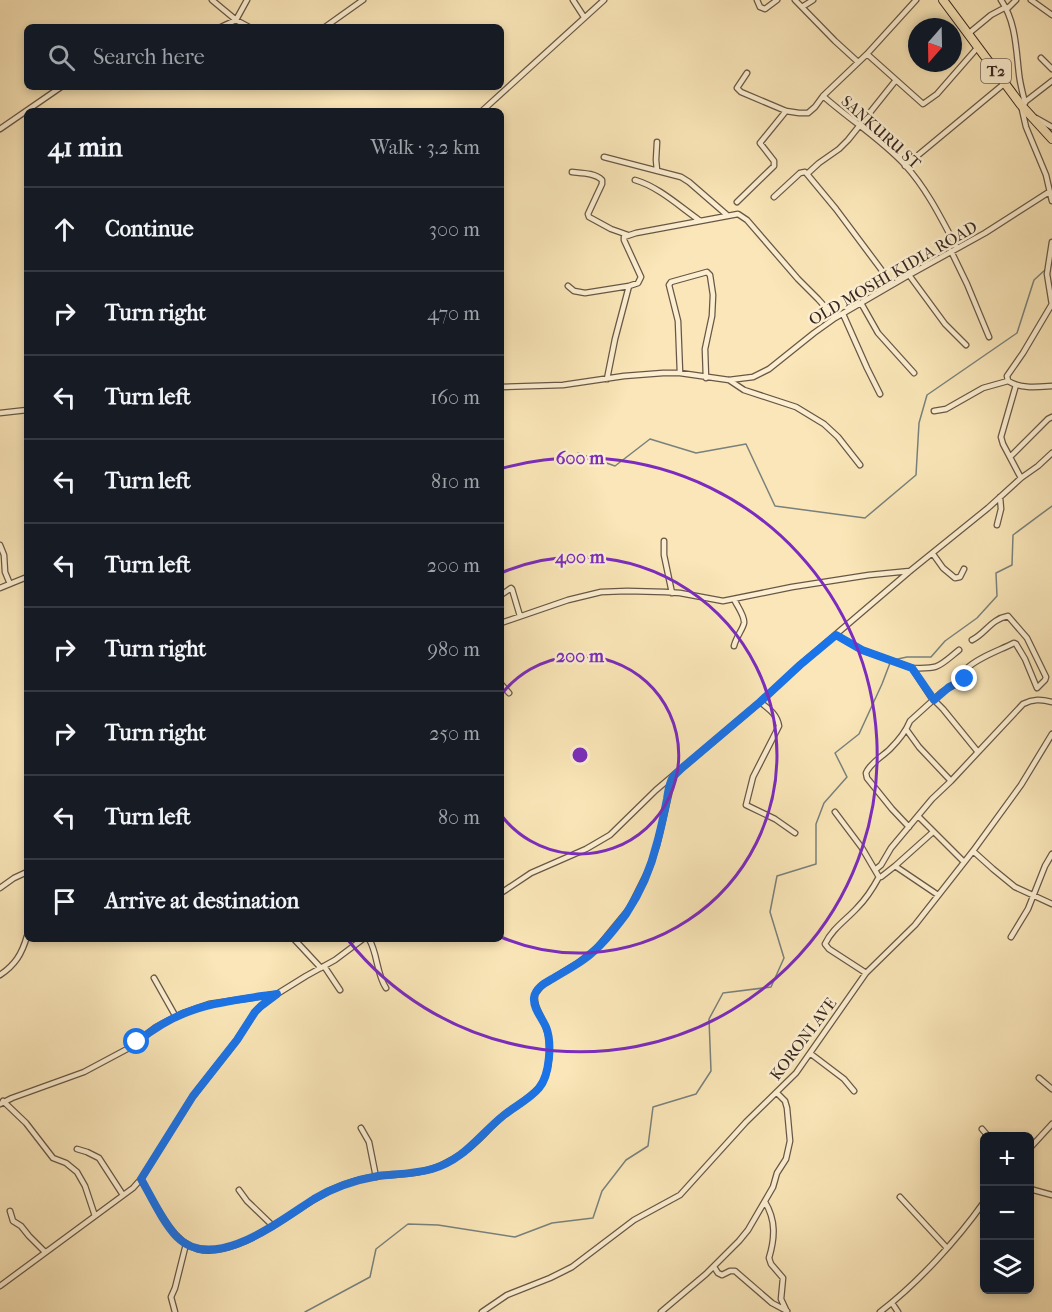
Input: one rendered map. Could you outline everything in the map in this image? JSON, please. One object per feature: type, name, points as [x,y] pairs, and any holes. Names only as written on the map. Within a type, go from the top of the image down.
[{"type":"highway","name":"T2","points":[[943,0],[1023,104],[1028,114],[1052,139]]},
{"type":"street","points":[[212,0],[243,24]]},
{"type":"street","points":[[227,24],[236,20],[247,0]]},
{"type":"street","points":[[329,24],[363,0]]},
{"type":"street","points":[[573,0],[584,17]]},
{"type":"street","points":[[485,108],[604,0]]},
{"type":"street","points":[[757,0],[760,7],[765,9],[777,0]]},
{"type":"street","points":[[795,0],[858,62]]},
{"type":"street","points":[[801,7],[813,0]]},
{"type":"street","points":[[747,73],[738,85],[738,90],[786,111],[808,113],[867,54],[916,0]]},
{"type":"street","points":[[1000,0],[1011,18],[1026,127],[1046,176],[1052,201]]},
{"type":"street","points":[[968,34],[991,15],[1016,0]]},
{"type":"street","points":[[1031,0],[1052,15]]},
{"type":"street","points":[[867,54],[923,104],[937,94],[978,47]]},
{"type":"street","points":[[1041,58],[1052,69]]},
{"type":"street","points":[[807,174],[839,149],[896,80]]},
{"type":"street","points":[[1023,104],[1052,81]]},
{"type":"street","points":[[906,166],[1005,83]]},
{"type":"street","points":[[30,108],[57,90]]},
{"type":"street","name":"SANKURU ST","points":[[823,96],[906,166],[934,205],[957,248]]},
{"type":"street","points":[[737,202],[774,166],[774,161],[760,143],[786,111]]},
{"type":"street","points":[[0,129],[24,112]]},
{"type":"street","points":[[1028,114],[1052,127]]},
{"type":"street","points":[[657,142],[657,170]]},
{"type":"street","points":[[604,157],[674,174],[689,182],[727,215]]},
{"type":"street","points":[[572,172],[601,178],[602,184],[588,214],[589,217],[628,235]]},
{"type":"street","points":[[774,197],[800,173],[805,172],[892,284]]},
{"type":"street","points":[[635,180],[661,193],[699,220]]},
{"type":"street","name":"OLD MOSHI KIDIA ROAD","points":[[504,387],[563,385],[652,373],[680,373],[706,378],[743,380],[763,373],[835,318],[994,227],[1049,192]]},
{"type":"street","points":[[568,286],[574,291],[585,293],[638,283],[641,277],[624,237],[699,220],[738,214],[747,220],[835,318]]},
{"type":"street","points":[[1008,381],[1007,376],[1052,305],[1047,274],[1052,242]]},
{"type":"street","points":[[951,251],[989,337]]},
{"type":"street","points":[[680,373],[678,321],[669,285],[671,282],[706,272],[710,275],[712,316],[705,349],[706,378]]},
{"type":"street","points":[[909,274],[945,324],[966,345]]},
{"type":"street","points":[[607,380],[629,286]]},
{"type":"street","points":[[861,303],[878,333],[914,374]]},
{"type":"street","points":[[843,314],[880,394]]},
{"type":"street","points":[[729,380],[748,391],[796,407],[824,424],[838,437],[860,465]]},
{"type":"street","points":[[934,411],[946,409],[983,388],[1008,381],[1016,385],[1052,386]]},
{"type":"street","points":[[1016,385],[1002,437],[1003,444],[1021,478]]},
{"type":"street","points":[[0,413],[24,411]]},
{"type":"street","points":[[1010,457],[1052,417]]},
{"type":"street","points":[[504,891],[531,873],[586,849],[610,835],[697,754],[910,571],[1052,453]]},
{"type":"street","points":[[997,525],[1001,509],[1000,497]]},
{"type":"street","points":[[664,542],[664,555],[672,593]]},
{"type":"street","points":[[0,545],[5,572],[10,584]]},
{"type":"street","points":[[933,554],[943,568],[955,578],[961,576],[964,569]]},
{"type":"street","points":[[504,622],[589,594],[612,591],[672,593],[716,601],[869,575],[910,571]]},
{"type":"street","points":[[0,588],[24,578]]},
{"type":"street","points":[[504,593],[512,589],[520,616]]},
{"type":"street","points":[[734,599],[744,621],[734,646]]},
{"type":"street","points":[[909,827],[867,778],[866,773],[868,768],[891,749],[910,721],[949,687],[965,679],[966,669],[969,666],[1014,643],[1021,650],[1037,688],[1045,681],[1046,677],[1029,641],[1010,617],[997,619],[972,640]]},
{"type":"street","points":[[836,635],[862,650],[912,668],[932,669],[959,650]]},
{"type":"street","points":[[912,668],[934,700],[944,709],[978,752]]},
{"type":"street","points":[[504,687],[509,693]]},
{"type":"street","points":[[875,870],[932,799],[1023,704],[1032,700],[1052,702]]},
{"type":"street","points":[[760,702],[774,714],[779,726],[753,777],[747,805],[775,819],[795,833]]},
{"type":"street","points":[[906,729],[919,747],[951,781]]},
{"type":"street","name":"KORONI AVE","points":[[482,1312],[507,1295],[572,1267],[634,1220],[680,1195],[746,1122],[796,1073],[866,973],[915,925],[973,851],[1021,786],[1052,734]]},
{"type":"street","points":[[141,1179],[171,1229],[186,1244],[206,1250],[228,1247],[252,1237],[332,1189],[376,1177],[434,1168],[460,1155],[540,1087],[547,1069],[550,1047],[547,1030],[534,1003],[535,994],[542,985],[585,959],[629,909],[649,869],[657,845],[673,777]]},
{"type":"street","points":[[835,812],[862,848],[879,877]]},
{"type":"street","points":[[918,816],[964,862]]},
{"type":"street","points":[[866,973],[825,944],[841,922],[870,892],[879,877],[882,877],[933,832]]},
{"type":"street","points":[[973,851],[1009,882],[1052,904]]},
{"type":"street","points":[[1011,937],[1034,896],[1052,854]]},
{"type":"street","points":[[895,866],[938,896]]},
{"type":"street","points":[[0,888],[24,873]]},
{"type":"street","points":[[0,975],[16,961],[25,942]]},
{"type":"street","points":[[297,942],[322,967],[340,990]]},
{"type":"street","points":[[0,1286],[133,1188],[193,1096],[261,1006],[341,956],[359,942]]},
{"type":"street","points":[[370,942],[386,988]]},
{"type":"street","points":[[154,978],[176,1017]]},
{"type":"street","points":[[95,1216],[85,1186],[77,1172],[66,1163],[53,1158],[26,1123],[2,1102],[84,1072],[129,1048],[156,1027],[209,1004],[277,994]]},
{"type":"street","points":[[811,1054],[844,1079],[854,1091]]},
{"type":"street","points":[[1039,1078],[1052,1089]]},
{"type":"street","points":[[663,1312],[714,1267],[739,1241],[773,1187],[789,1150],[787,1108],[784,1100],[777,1093]]},
{"type":"street","points":[[1034,1143],[1052,1124]]},
{"type":"street","points":[[361,1128],[369,1142],[376,1177]]},
{"type":"street","points":[[76,1149],[99,1158],[123,1195]]},
{"type":"street","points":[[239,1190],[247,1202],[273,1226]]},
{"type":"street","points":[[1034,1190],[1052,1195]]},
{"type":"street","points":[[900,1197],[947,1248]]},
{"type":"street","points":[[765,1202],[772,1215],[773,1224],[769,1258],[783,1278],[781,1299],[787,1311]]},
{"type":"street","points":[[880,1312],[906,1291],[947,1248],[980,1207]]},
{"type":"street","points":[[10,1211],[13,1221],[21,1226],[45,1252]]},
{"type":"street","points":[[175,1312],[171,1297],[176,1288],[186,1244]]},
{"type":"street","points":[[714,1267],[720,1275],[735,1271],[772,1303],[787,1311]]},
{"type":"street","points":[[892,1303],[897,1312]]},
{"type":"waterway","points":[[578,453],[615,466],[650,439],[696,453],[746,444],[775,506],[865,518],[916,475],[919,423],[927,395],[1017,333],[1034,280],[1046,269]]},
{"type":"waterway","points":[[893,660],[907,657],[931,657],[945,641],[977,618],[997,596],[996,573],[1012,565],[1013,535],[1052,506]]},
{"type":"waterway","points":[[305,1312],[370,1277],[376,1249],[408,1224],[438,1225],[515,1237],[552,1223],[593,1218],[602,1191],[626,1160],[648,1146],[653,1107],[696,1094],[711,1071],[709,1019],[723,993],[771,987],[784,958],[770,912],[777,876],[816,864],[816,824],[824,803],[847,777],[835,753],[859,734],[890,663]]},
{"type":"route","points":[[137,1042],[156,1027],[183,1013],[209,1004],[277,994],[255,1012],[237,1040],[193,1096],[141,1179],[171,1229],[186,1244],[206,1250],[228,1247],[252,1237],[332,1189],[376,1177],[434,1168],[460,1155],[540,1087],[547,1069],[550,1047],[547,1030],[534,1003],[535,994],[542,985],[585,959],[625,915],[649,869],[673,777],[697,754],[836,635],[862,650],[912,668],[934,700],[949,687],[965,679]]}]
